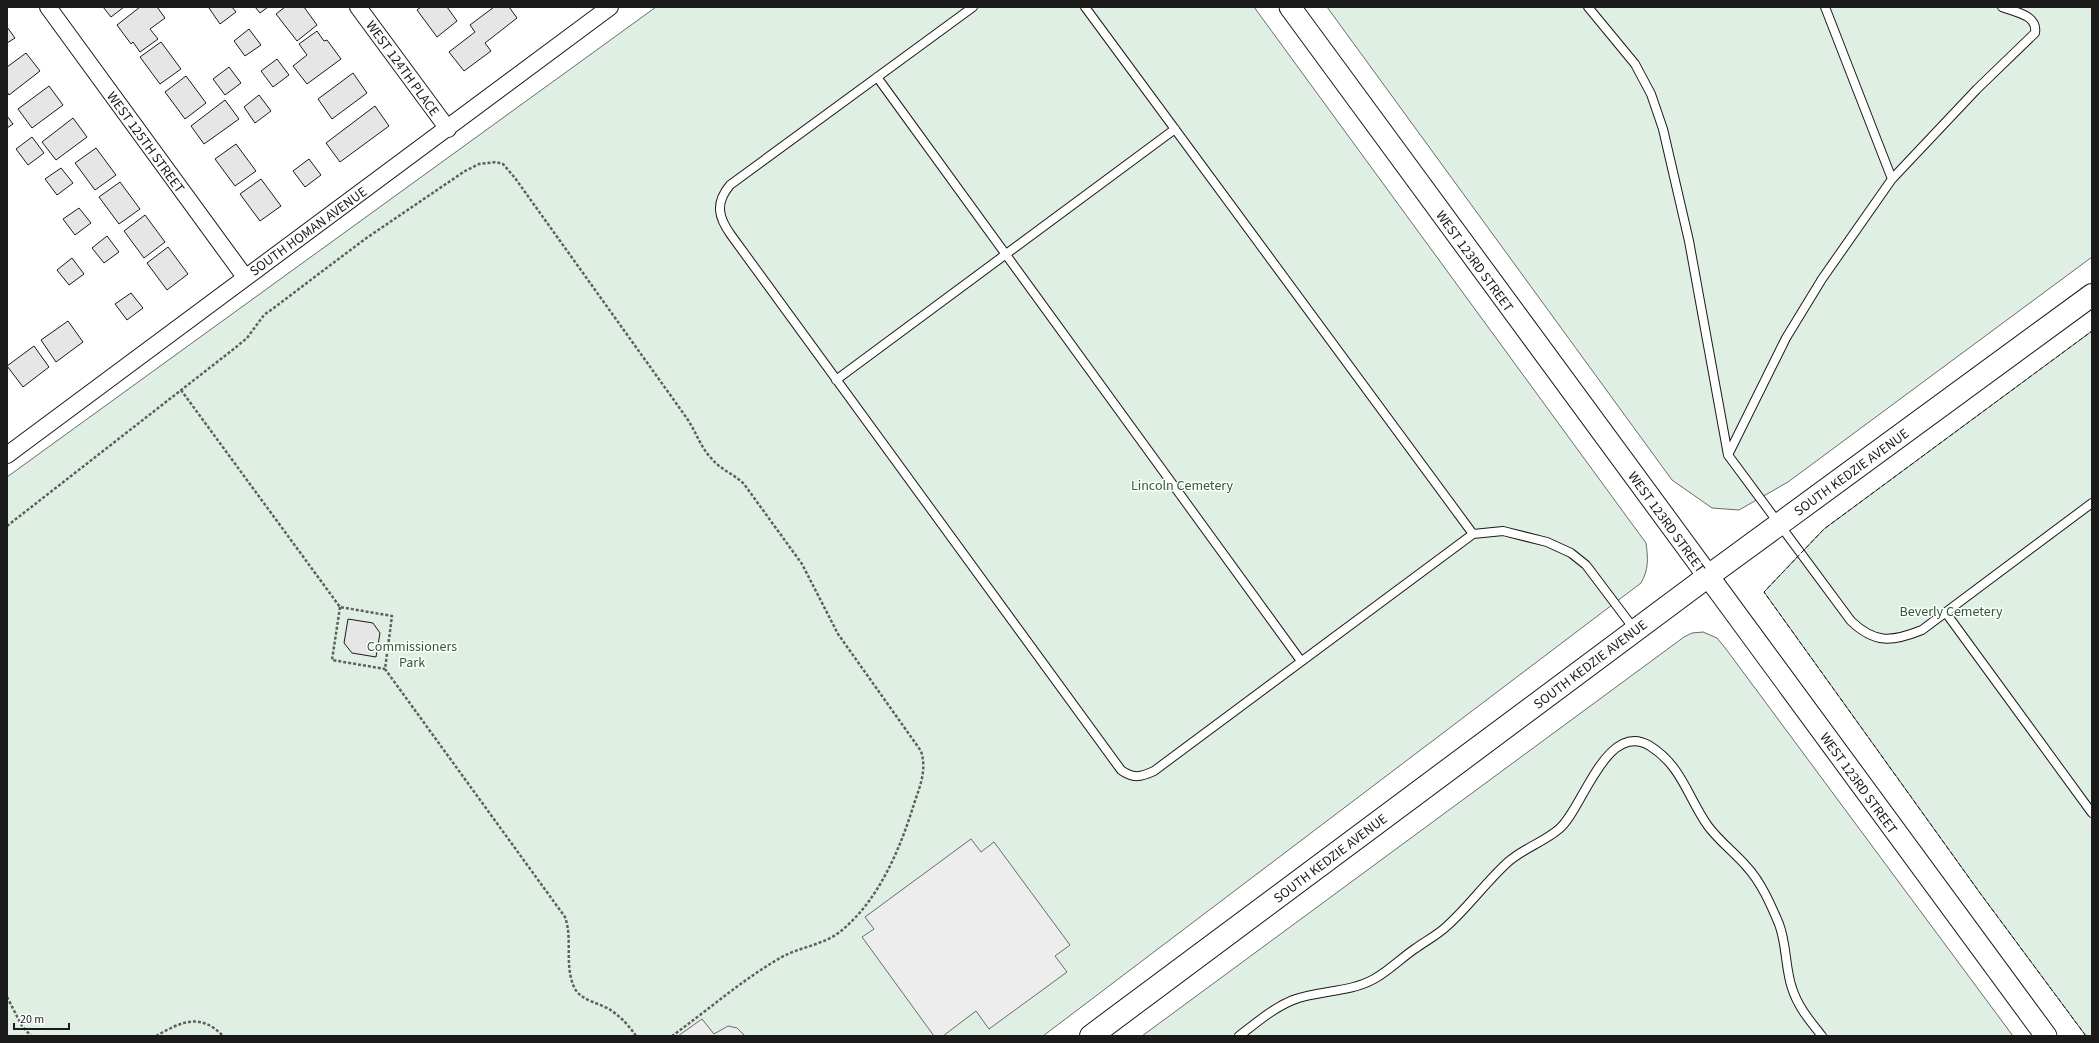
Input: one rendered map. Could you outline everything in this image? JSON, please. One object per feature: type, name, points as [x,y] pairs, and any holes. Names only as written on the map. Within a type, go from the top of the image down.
[{"type":"main road","name":"SOUTH KEDZIE AVENUE","points":[[1090,1036],[1707,577],[2092,295]]},
{"type":"street","name":"WEST 125TH STREET","points":[[48,7],[245,277]]},
{"type":"street","name":"WEST 124TH PLACE","points":[[358,7],[448,129]]},
{"type":"street","name":"SOUTH HOMAN AVENUE","points":[[7,455],[245,277],[448,129],[610,7]]},
{"type":"street","name":"WEST 123RD STREET","points":[[1290,7],[1707,577],[2046,1036]]},
{"type":"lane","points":[[973,7],[730,185],[722,194],[720,203],[721,216],[724,226],[1121,770],[1128,775],[1144,776],[1154,771],[1472,534],[1502,531],[1541,540],[1571,553],[1586,565],[1635,631]]},
{"type":"lane","points":[[1085,7],[1472,534]]},
{"type":"lane","points":[[1588,7],[1636,64],[1651,94],[1663,129],[1689,241],[1728,455],[1851,621],[1862,632],[1880,639],[1900,639],[1922,630],[2092,503]]},
{"type":"lane","points":[[1825,7],[1892,179]]},
{"type":"lane","points":[[1728,455],[1786,338],[1822,278],[1892,179],[1972,94],[2035,33],[2036,27],[2032,19],[2002,7]]},
{"type":"lane","points":[[877,77],[1301,661]]},
{"type":"lane","points":[[836,380],[1175,129]]},
{"type":"lane","points":[[1946,613],[2092,813]]},
{"type":"lane","points":[[1239,1036],[1266,1015],[1294,999],[1358,986],[1373,980],[1416,948],[1437,935],[1507,863],[1522,851],[1558,830],[1567,822],[1587,785],[1611,753],[1620,746],[1638,741],[1648,745],[1660,754],[1677,772],[1688,788],[1700,814],[1710,829],[1749,868],[1761,887],[1779,925],[1784,941],[1791,987],[1798,1005],[1822,1036]]},
{"type":"path","points":[[7,526],[247,338],[264,315],[365,239],[447,182],[479,164],[496,162],[503,164],[515,178],[694,428],[704,451],[713,461],[724,470],[735,475],[744,484],[802,564],[838,634],[922,751],[924,760],[922,779],[904,836],[883,877],[852,921],[839,932],[824,940],[789,953],[768,966],[672,1036]]},
{"type":"path","points":[[181,390],[340,607],[392,616],[385,669],[565,917],[569,929],[568,958],[574,988],[590,1000],[612,1011],[636,1036]]},
{"type":"path","points":[[340,607],[332,660],[385,669]]},
{"type":"path","points":[[7,997],[22,1026],[31,1036]]},
{"type":"path","points":[[156,1036],[173,1026],[194,1020],[218,1030],[223,1036]]},
{"type":"green space","points":[[656,7],[1254,7],[1646,543],[1647,563],[1644,578],[1641,583],[1043,1036],[7,1036],[7,477]]},
{"type":"green space","points":[[1327,7],[2092,7],[2092,257],[1788,482],[1739,510],[1712,508],[1672,480]]},
{"type":"green space","name":"Beverly Cemetery","points":[[2092,331],[2092,1036],[2086,1036],[1980,893],[1764,592],[1824,529]]},
{"type":"green space","points":[[1703,632],[1717,638],[1726,649],[2013,1036],[1142,1036],[1684,637],[1692,633]]},
{"type":"shaded area","points":[[971,839],[981,852],[994,842],[1070,945],[1055,956],[1067,972],[989,1029],[976,1011],[943,1036],[934,1036],[862,937],[874,929],[865,917]]},
{"type":"shaded area","points":[[702,1019],[714,1034],[728,1026],[737,1028],[745,1036],[678,1036]]},
{"type":"building","points":[[103,7],[124,7],[111,17]]},
{"type":"building","points":[[140,7],[157,7],[165,18],[150,29],[158,39],[140,52],[133,42],[131,44],[117,25]]},
{"type":"building","points":[[232,7],[236,12],[220,24],[209,8]]},
{"type":"building","points":[[255,7],[268,7],[260,13]]},
{"type":"building","points":[[285,7],[304,7],[317,25],[297,41],[276,14]]},
{"type":"building","points":[[421,7],[447,7],[457,21],[437,37],[417,10]]},
{"type":"building","points":[[494,7],[509,7],[517,18],[485,43],[491,51],[464,71],[449,52],[475,32],[470,25]]},
{"type":"building","points":[[7,27],[15,38],[7,43]]},
{"type":"building","points":[[249,29],[261,45],[245,56],[234,41]]},
{"type":"building","points":[[317,31],[324,41],[327,40],[341,59],[307,84],[293,66],[307,55],[299,44]]},
{"type":"building","points":[[161,42],[181,69],[160,84],[140,57]]},
{"type":"building","points":[[26,53],[40,71],[9,95],[7,92],[7,67]]},
{"type":"building","points":[[277,59],[289,75],[273,87],[261,71]]},
{"type":"building","points":[[229,67],[241,83],[225,95],[213,79]]},
{"type":"building","points":[[353,73],[367,93],[332,119],[318,99]]},
{"type":"building","points":[[186,76],[206,103],[185,119],[165,92]]},
{"type":"building","points":[[49,86],[63,105],[32,128],[18,109]]},
{"type":"building","points":[[259,95],[271,111],[255,123],[244,107]]},
{"type":"building","points":[[225,100],[239,119],[204,144],[191,126]]},
{"type":"building","points":[[375,106],[389,126],[340,162],[326,143]]},
{"type":"building","points":[[7,116],[13,124],[7,128]]},
{"type":"building","points":[[73,118],[87,137],[56,160],[42,142]]},
{"type":"building","points":[[32,137],[44,153],[28,165],[16,149]]},
{"type":"building","points":[[236,144],[256,171],[235,186],[215,159]]},
{"type":"building","points":[[96,148],[116,175],[95,190],[75,163]]},
{"type":"building","points":[[309,159],[321,175],[305,187],[293,171]]},
{"type":"building","points":[[61,168],[73,183],[57,195],[45,179]]},
{"type":"building","points":[[261,179],[281,206],[260,221],[240,194]]},
{"type":"building","points":[[120,182],[140,209],[119,224],[99,197]]},
{"type":"building","points":[[79,208],[91,223],[75,235],[63,219]]},
{"type":"building","points":[[145,215],[165,242],[144,258],[124,231]]},
{"type":"building","points":[[107,236],[119,252],[104,263],[92,248]]},
{"type":"building","points":[[168,247],[188,274],[167,290],[147,263]]},
{"type":"building","points":[[72,258],[84,274],[69,285],[57,270]]},
{"type":"building","points":[[131,293],[143,308],[127,320],[115,304]]},
{"type":"building","points":[[68,321],[83,342],[56,362],[41,340]]},
{"type":"building","points":[[34,346],[49,367],[23,387],[7,366]]},
{"type":"building","points":[[348,619],[373,623],[380,633],[376,657],[352,653],[344,643]]},
{"type":"fence","points":[[2086,1036],[1980,893],[1764,592],[1824,529],[2092,331]]},
{"type":"park label","name":"Lincoln Cemetery","points":[[1182,485]]},
{"type":"park label","name":"Commissioners Park","points":[[412,654]]}]
